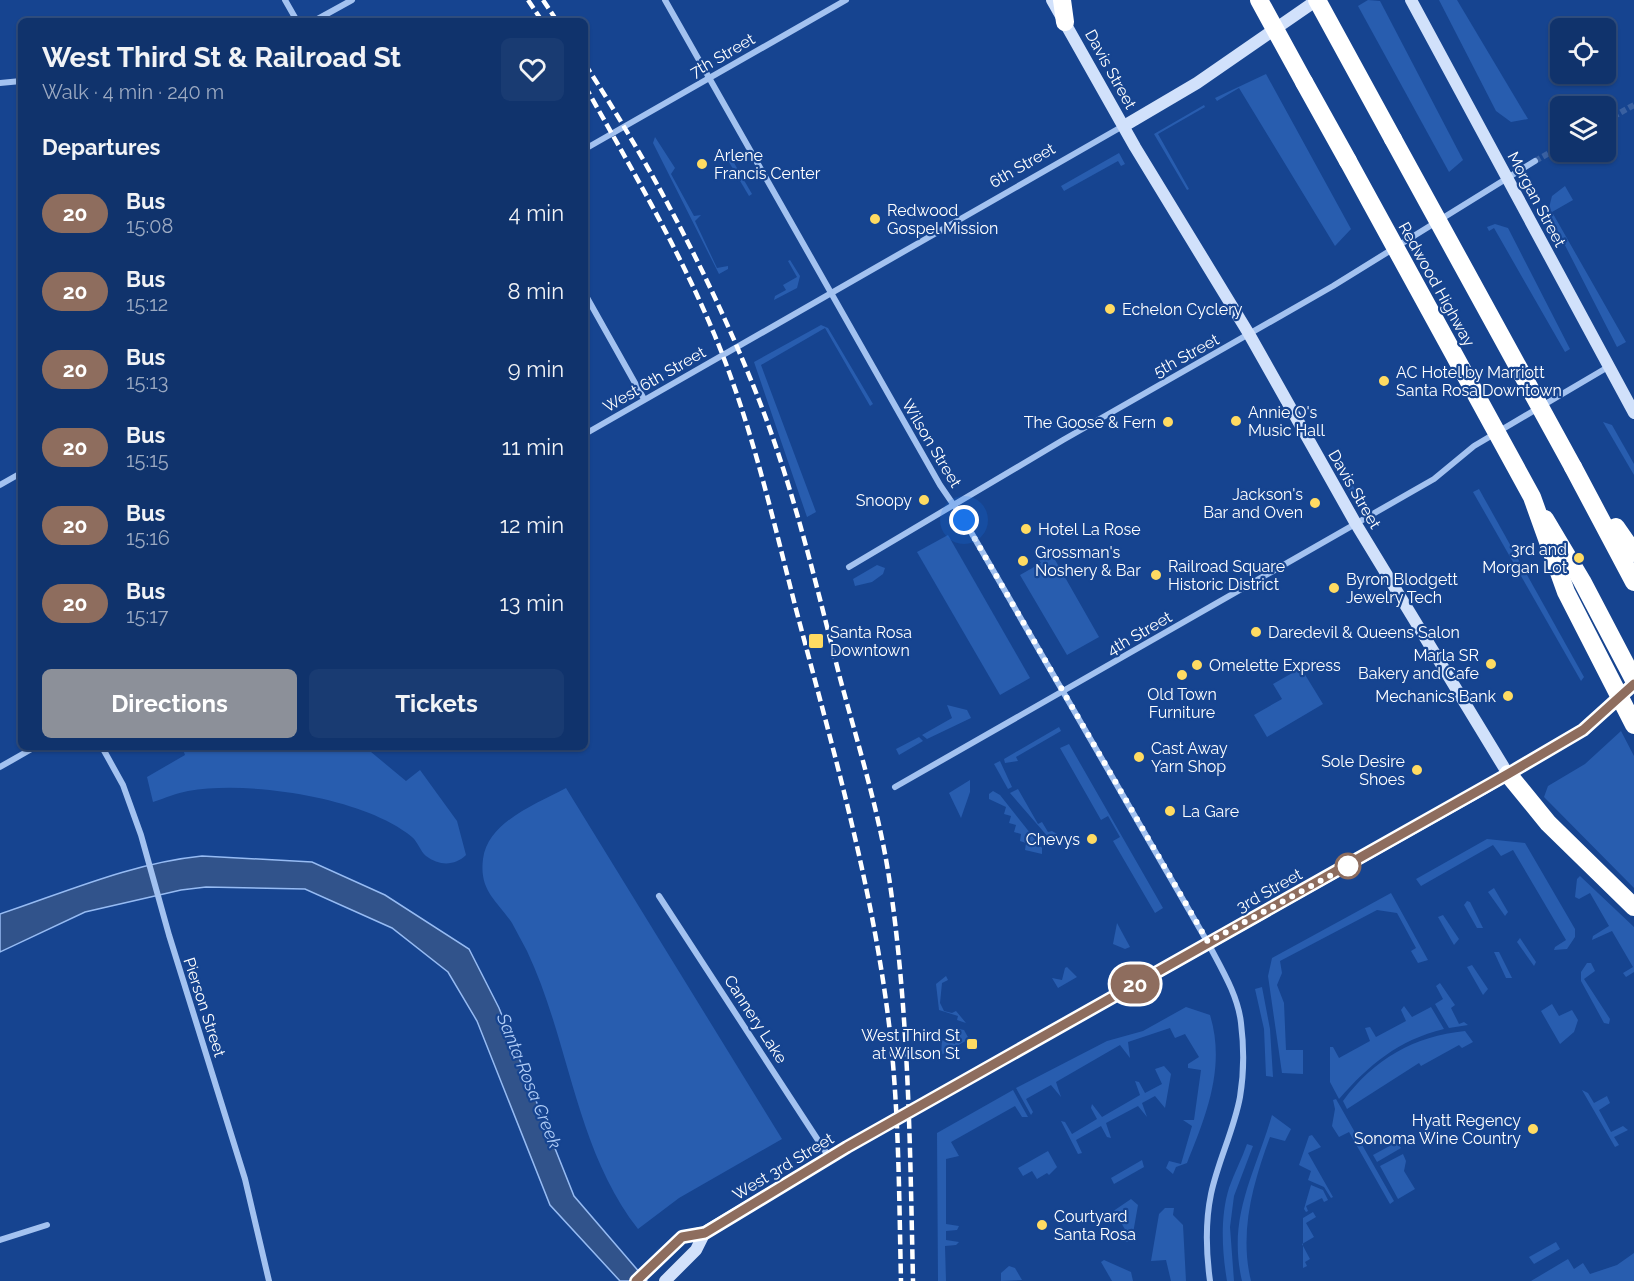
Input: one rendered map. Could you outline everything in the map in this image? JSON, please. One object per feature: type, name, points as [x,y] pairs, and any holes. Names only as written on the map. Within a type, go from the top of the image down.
[{"type":"highway","points":[[1062,0],[1065,22]]},
{"type":"highway","name":"Redwood Highway","points":[[1259,0],[1532,497],[1582,581],[1634,682]]},
{"type":"highway","name":"Redwood Highway","points":[[1317,0],[1573,466],[1634,582]]},
{"type":"highway","points":[[1573,466],[1634,553]]},
{"type":"highway","points":[[1532,497],[1566,592],[1634,724]]},
{"type":"highway","points":[[1508,774],[1548,823],[1634,907]]},
{"type":"main road","name":"Davis Street","points":[[1052,0],[1124,126],[1249,334],[1356,524],[1508,774]]},
{"type":"main road","name":"6th Street","points":[[1124,126],[1197,83],[1317,0]]},
{"type":"main road","name":"Morgan Street","points":[[1411,0],[1634,413]]},
{"type":"main road","name":"3rd Street","points":[[910,1111],[1583,730],[1634,682]]},
{"type":"main road","name":"West 3rd Street","points":[[636,1281],[682,1237],[705,1233],[829,1157],[910,1111]]},
{"type":"main road","name":"West 3rd Street","points":[[664,1281],[696,1250],[705,1233]]},
{"type":"street","points":[[285,0],[295,18]]},
{"type":"street","points":[[319,18],[352,0]]},
{"type":"street","name":"Wilson Street","points":[[665,0],[831,293],[1208,942],[1230,985],[1241,1021],[1243,1061],[1240,1098],[1219,1159],[1208,1210],[1206,1235],[1209,1281]]},
{"type":"street","name":"7th Street","points":[[588,147],[846,0]]},
{"type":"street","points":[[0,83],[18,81]]},
{"type":"street","name":"6th Street","points":[[737,347],[1124,126]]},
{"type":"street","name":"5th Street","points":[[849,567],[1333,286],[1535,161]]},
{"type":"street","points":[[588,299],[644,399]]},
{"type":"street","name":"West 6th Street","points":[[588,432],[737,347]]},
{"type":"street","name":"4th Street","points":[[895,787],[1356,524],[1434,478],[1474,446],[1608,367]]},
{"type":"street","points":[[0,485],[18,475]]},
{"type":"street","points":[[0,766],[29,750]]},
{"type":"street","name":"Pierson Street","points":[[104,750],[123,785],[141,835],[165,921],[245,1179],[269,1281]]},
{"type":"street","name":"Cannery Lake","points":[[659,896],[829,1157]]},
{"type":"street","points":[[0,1240],[47,1225]]},
{"type":"shaded area","points":[[1368,0],[1380,1],[1463,160],[1449,172],[1358,6]]},
{"type":"shaded area","points":[[1439,0],[1457,0],[1528,119],[1511,122],[1496,111]]},
{"type":"shaded area","points":[[1266,74],[1351,229],[1335,246],[1239,88],[1217,101],[1215,98]]},
{"type":"shaded area","points":[[1204,105],[1205,107],[1158,134],[1189,189],[1187,190],[1154,134]]},
{"type":"shaded area","points":[[655,137],[675,168],[671,174],[694,216],[701,215],[695,221],[717,268],[728,266],[728,269],[719,274],[653,143]]},
{"type":"shaded area","points":[[1119,153],[1125,164],[1121,166],[1118,161],[1064,191],[1061,186]]},
{"type":"shaded area","points":[[730,156],[752,194],[749,196],[726,157]]},
{"type":"shaded area","points":[[1565,186],[1573,200],[1552,212],[1626,342],[1617,347],[1548,212],[1552,196]]},
{"type":"shaded area","points":[[1495,224],[1508,228],[1570,349],[1565,352],[1494,228],[1489,231],[1487,227]]},
{"type":"shaded area","points":[[790,260],[800,276],[797,288],[774,300],[775,296],[786,290],[783,285],[797,277],[788,261]]},
{"type":"shaded area","points":[[821,325],[828,328],[873,404],[870,406],[825,328],[761,365],[816,512],[807,517],[754,362]]},
{"type":"shaded area","points":[[1603,422],[1612,425],[1634,464],[1634,475]]},
{"type":"shaded area","points":[[1339,461],[1356,491],[1351,494],[1338,471],[1336,463]]},
{"type":"shaded area","points":[[1479,489],[1584,677],[1581,681],[1473,492]]},
{"type":"shaded area","points":[[948,535],[1030,678],[1000,695],[917,552]]},
{"type":"shaded area","points":[[1050,551],[1099,637],[1067,655],[1020,575],[1041,563],[1038,558]]},
{"type":"shaded area","points":[[877,565],[885,568],[883,574],[872,582],[855,586],[853,579]]},
{"type":"shaded area","points":[[1301,668],[1323,704],[1267,737],[1254,715],[1282,699],[1273,684]]},
{"type":"shaded area","points":[[947,705],[967,710],[971,718],[927,739],[922,735],[952,718]]},
{"type":"shaded area","points":[[1059,727],[1061,731],[1016,757],[1018,761],[1005,763],[1004,759]]},
{"type":"shaded area","points":[[1621,731],[1634,756],[1634,888],[1544,797],[1548,786],[1585,764]]},
{"type":"shaded area","points":[[919,737],[923,741],[899,755],[896,749]]},
{"type":"shaded area","points":[[1069,744],[1163,908],[1155,913],[1113,841],[1120,837],[1108,816],[1101,820],[1060,748]]},
{"type":"shaded area","points":[[183,750],[369,750],[406,781],[420,770],[457,821],[466,855],[452,863],[436,862],[424,854],[412,837],[386,821],[349,806],[304,795],[255,789],[209,789],[184,792],[153,802],[147,777],[185,755]]},
{"type":"shaded area","points":[[1000,761],[1012,787],[1008,789],[994,764]]},
{"type":"shaded area","points":[[970,780],[970,792],[961,818],[949,793]]},
{"type":"shaded area","points":[[566,788],[782,1139],[679,1198],[638,1229],[617,1198],[600,1164],[575,1094],[554,1021],[527,951],[512,923],[486,887],[482,870],[487,846],[504,824],[528,807]]},
{"type":"shaded area","points":[[1018,789],[1038,824],[1042,822],[1048,832],[1052,831],[1057,834],[1049,838],[1010,793]]},
{"type":"shaded area","points":[[993,791],[1000,795],[1042,848],[1042,854],[1025,850],[1026,843],[1020,841],[1021,834],[1014,832],[1016,825],[1009,823],[1011,816],[1004,814],[1006,807],[989,799],[989,794]]},
{"type":"shaded area","points":[[1487,839],[1525,843],[1575,929],[1575,937],[1567,949],[1554,950],[1566,940],[1513,850],[1501,856],[1493,845],[1421,886],[1416,879]]},
{"type":"shaded area","points":[[202,856],[312,862],[385,895],[469,949],[499,1008],[574,1196],[647,1281],[620,1281],[550,1205],[477,1021],[448,972],[392,928],[305,889],[206,887],[181,890],[85,912],[0,952],[0,914],[125,872]]},
{"type":"shaded area","points":[[1580,876],[1634,927],[1634,972],[1626,977],[1623,973],[1633,967],[1612,931],[1592,940],[1593,936],[1609,926],[1590,893],[1579,899],[1575,897],[1577,879]]},
{"type":"shaded area","points":[[1494,888],[1508,912],[1505,916],[1488,892]]},
{"type":"shaded area","points":[[1391,893],[1428,960],[1418,963],[1411,951],[1416,948],[1397,913],[1377,910],[1280,961],[1282,973],[1277,985],[1284,1003],[1286,1050],[1303,1050],[1303,1074],[1282,1073],[1268,976],[1272,958]]},
{"type":"shaded area","points":[[1467,901],[1470,902],[1483,928],[1477,928],[1464,905]]},
{"type":"shaded area","points":[[1443,915],[1459,939],[1454,945],[1438,917]]},
{"type":"shaded area","points":[[1117,923],[1130,947],[1125,949],[1113,944]]},
{"type":"shaded area","points":[[1520,938],[1536,962],[1534,966],[1517,942]]},
{"type":"shaded area","points":[[1494,952],[1499,952],[1512,978],[1506,978]]},
{"type":"shaded area","points":[[1587,963],[1591,963],[1595,971],[1584,979],[1610,1019],[1609,1024],[1604,1023],[1581,981],[1581,972]]},
{"type":"shaded area","points":[[1472,965],[1488,989],[1483,995],[1467,967]]},
{"type":"shaded area","points":[[1067,967],[1077,977],[1058,988],[1052,978],[1062,980]]},
{"type":"shaded area","points":[[946,976],[948,980],[942,983],[940,1003],[944,1011],[952,1013],[956,1011],[966,1023],[957,1020],[958,1016],[939,1010],[936,984]]},
{"type":"shaded area","points":[[1440,983],[1455,1005],[1451,1008],[1459,1024],[1464,1022],[1468,1025],[1449,1028],[1435,1004],[1443,999],[1436,986]]},
{"type":"shaded area","points":[[1262,987],[1270,1029],[1273,1077],[1266,1076],[1264,1029],[1255,989]]},
{"type":"shaded area","points":[[1552,1004],[1559,1016],[1572,1010],[1578,1020],[1574,1032],[1560,1044],[1541,1011]]},
{"type":"shaded area","points":[[1404,1006],[1412,1017],[1431,1007],[1444,1029],[1412,1040],[1386,1055],[1362,1075],[1339,1099],[1330,1082],[1330,1047],[1333,1047],[1339,1058],[1370,1041],[1365,1028],[1370,1027],[1376,1037],[1406,1021],[1401,1010]]},
{"type":"shaded area","points":[[1186,1007],[1210,1015],[1216,1053],[1215,1072],[1207,1109],[1187,1163],[1176,1167],[1173,1174],[1166,1168],[1169,1161],[1181,1164],[1192,1126],[1183,1120],[1194,1120],[1201,1070],[1188,1068],[1188,1064],[1199,1057],[1185,1034],[1175,1038],[1170,1028],[1128,1042],[1130,1058],[1120,1045],[1056,1082],[1061,1097],[1051,1085],[1026,1099],[1033,1112],[1031,1115],[1016,1088],[1107,1041],[1143,1031]]},
{"type":"shaded area","points":[[959,1029],[964,1030],[969,1039],[941,1055],[942,1040],[955,1044]]},
{"type":"shaded area","points":[[1465,1031],[1473,1042],[1462,1048],[1459,1045],[1421,1066],[1419,1063],[1347,1109],[1343,1101],[1355,1086],[1368,1073],[1397,1052],[1429,1038]]},
{"type":"shaded area","points":[[1164,1066],[1171,1074],[1165,1108],[1155,1096],[1142,1103],[1147,1117],[1138,1106],[1106,1123],[1111,1138],[1107,1137],[1101,1126],[1076,1140],[1082,1153],[1078,1154],[1061,1121],[1065,1122],[1072,1134],[1097,1119],[1091,1108],[1092,1104],[1102,1117],[1140,1095],[1135,1081],[1139,1082],[1145,1093],[1162,1084],[1155,1069]]},
{"type":"shaded area","points":[[1013,1090],[1028,1117],[1022,1117],[1015,1106],[951,1142],[959,1156],[946,1159],[946,1224],[959,1226],[957,1230],[946,1231],[946,1240],[959,1242],[956,1245],[945,1246],[946,1281],[938,1281],[937,1133]]},
{"type":"shaded area","points":[[1582,1090],[1588,1093],[1594,1103],[1607,1096],[1610,1103],[1599,1110],[1611,1132],[1623,1126],[1628,1130],[1614,1137],[1619,1145],[1615,1147]]},
{"type":"shaded area","points":[[1336,1099],[1394,1201],[1390,1204],[1349,1132],[1339,1137],[1332,1126],[1335,1109],[1333,1100]]},
{"type":"shaded area","points":[[1272,1115],[1291,1129],[1285,1141],[1270,1137],[1264,1154],[1253,1190],[1247,1226],[1251,1281],[1242,1281],[1238,1258],[1240,1216]]},
{"type":"shaded area","points":[[1312,1135],[1321,1147],[1308,1153],[1333,1197],[1331,1198],[1324,1187],[1308,1180],[1311,1171],[1299,1165],[1309,1136]]},
{"type":"shaded area","points":[[1397,1142],[1401,1148],[1377,1162],[1373,1155]]},
{"type":"shaded area","points":[[1247,1144],[1253,1146],[1234,1196],[1230,1227],[1234,1281],[1227,1281],[1223,1246],[1224,1211],[1229,1188]]},
{"type":"shaded area","points":[[1048,1151],[1057,1167],[1049,1175],[1047,1173],[1037,1179],[1032,1171],[1023,1176],[1018,1168]]},
{"type":"shaded area","points":[[1403,1154],[1406,1161],[1404,1171],[1415,1189],[1398,1199],[1380,1166]]},
{"type":"shaded area","points":[[1142,1160],[1144,1167],[1114,1184],[1111,1178]]},
{"type":"shaded area","points":[[1311,1185],[1323,1190],[1328,1200],[1324,1202],[1322,1198],[1306,1206],[1308,1211],[1306,1212],[1304,1209]]},
{"type":"shaded area","points":[[1131,1199],[1138,1205],[1132,1239],[1127,1242],[1125,1241],[1130,1238],[1116,1214],[1110,1217],[1109,1214]]},
{"type":"shaded area","points":[[1165,1208],[1174,1208],[1173,1215],[1183,1225],[1186,1281],[1171,1281],[1166,1260],[1151,1261],[1159,1214]]},
{"type":"shaded area","points":[[1313,1212],[1316,1217],[1306,1223],[1314,1237],[1303,1243],[1303,1218]]},
{"type":"shaded area","points":[[1556,1242],[1560,1249],[1534,1264],[1529,1257]]},
{"type":"shaded area","points":[[1303,1246],[1310,1259],[1305,1262],[1307,1266],[1303,1268]]},
{"type":"shaded area","points":[[1634,1253],[1634,1281],[1531,1281],[1568,1259],[1574,1269],[1583,1263],[1590,1274],[1617,1265]]},
{"type":"shaded area","points":[[1104,1260],[1131,1272],[1133,1281],[1112,1281],[1101,1262]]},
{"type":"shaded area","points":[[1009,1266],[1015,1268],[1022,1280],[1001,1281],[1001,1273]]},
{"type":"tunnel","points":[[1616,115],[1634,105]]},
{"type":"tunnel","points":[[1535,161],[1550,153]]},
{"type":"railway","points":[[528,0],[540,18]]},
{"type":"railway","points":[[543,0],[555,18]]},
{"type":"railway","points":[[588,69],[658,186],[722,313],[772,434],[813,572],[875,806],[890,884],[905,1033],[913,1281]]},
{"type":"railway","points":[[588,91],[654,209],[715,336],[751,438],[770,508],[850,817],[882,972],[895,1088],[901,1281]]},
{"type":"bus line","name":"20","points":[[636,1281],[682,1237],[705,1233],[847,1147],[1208,942],[1364,857],[1583,730],[1634,684]]},
{"type":"place","name":"Arlene Francis Center","points":[[702,164]]},
{"type":"place","name":"Redwood Gospel Mission","points":[[875,219]]},
{"type":"place","name":"Echelon Cyclery","points":[[1110,309]]},
{"type":"place","name":"AC Hotel by Marriott Santa Rosa Downtown","points":[[1384,381]]},
{"type":"place","name":"Annie O's Music Hall","points":[[1236,421]]},
{"type":"place","name":"The Goose & Fern","points":[[1168,422]]},
{"type":"place","name":"Snoopy","points":[[924,500]]},
{"type":"place","name":"Jackson's Bar and Oven","points":[[1315,503]]},
{"type":"place","name":"Hotel La Rose","points":[[1026,529]]},
{"type":"place","name":"3rd and Morgan Lot","points":[[1579,558]]},
{"type":"place","name":"Grossman's Noshery & Bar","points":[[1023,561]]},
{"type":"place","name":"Railroad Square Historic District","points":[[1156,575]]},
{"type":"place","name":"Byron Blodgett Jewelry Tech","points":[[1334,588]]},
{"type":"place","name":"Daredevil & Queens Salon","points":[[1256,632]]},
{"type":"place","name":"Santa Rosa Downtown","points":[[816,641]]},
{"type":"place","name":"Marla SR Bakery and Cafe","points":[[1491,664]]},
{"type":"place","name":"Omelette Express","points":[[1197,665]]},
{"type":"place","name":"Old Town Furniture","points":[[1182,675]]},
{"type":"place","name":"Mechanics Bank","points":[[1508,696]]},
{"type":"place","name":"Cast Away Yarn Shop","points":[[1139,757]]},
{"type":"place","name":"Sole Desire Shoes","points":[[1417,770]]},
{"type":"place","name":"La Gare","points":[[1170,811]]},
{"type":"place","name":"Chevys","points":[[1092,839]]},
{"type":"place","name":"West Third St at Wilson St","points":[[972,1044]]},
{"type":"place","name":"Hyatt Regency Sonoma Wine Country","points":[[1533,1129]]},
{"type":"place","name":"Courtyard Santa Rosa","points":[[1042,1225]]},
{"type":"route","points":[[964,520],[1208,942],[1348,866]]},
{"type":"water label","name":"Santa Rosa Creek","points":[[529,1081]]}]
